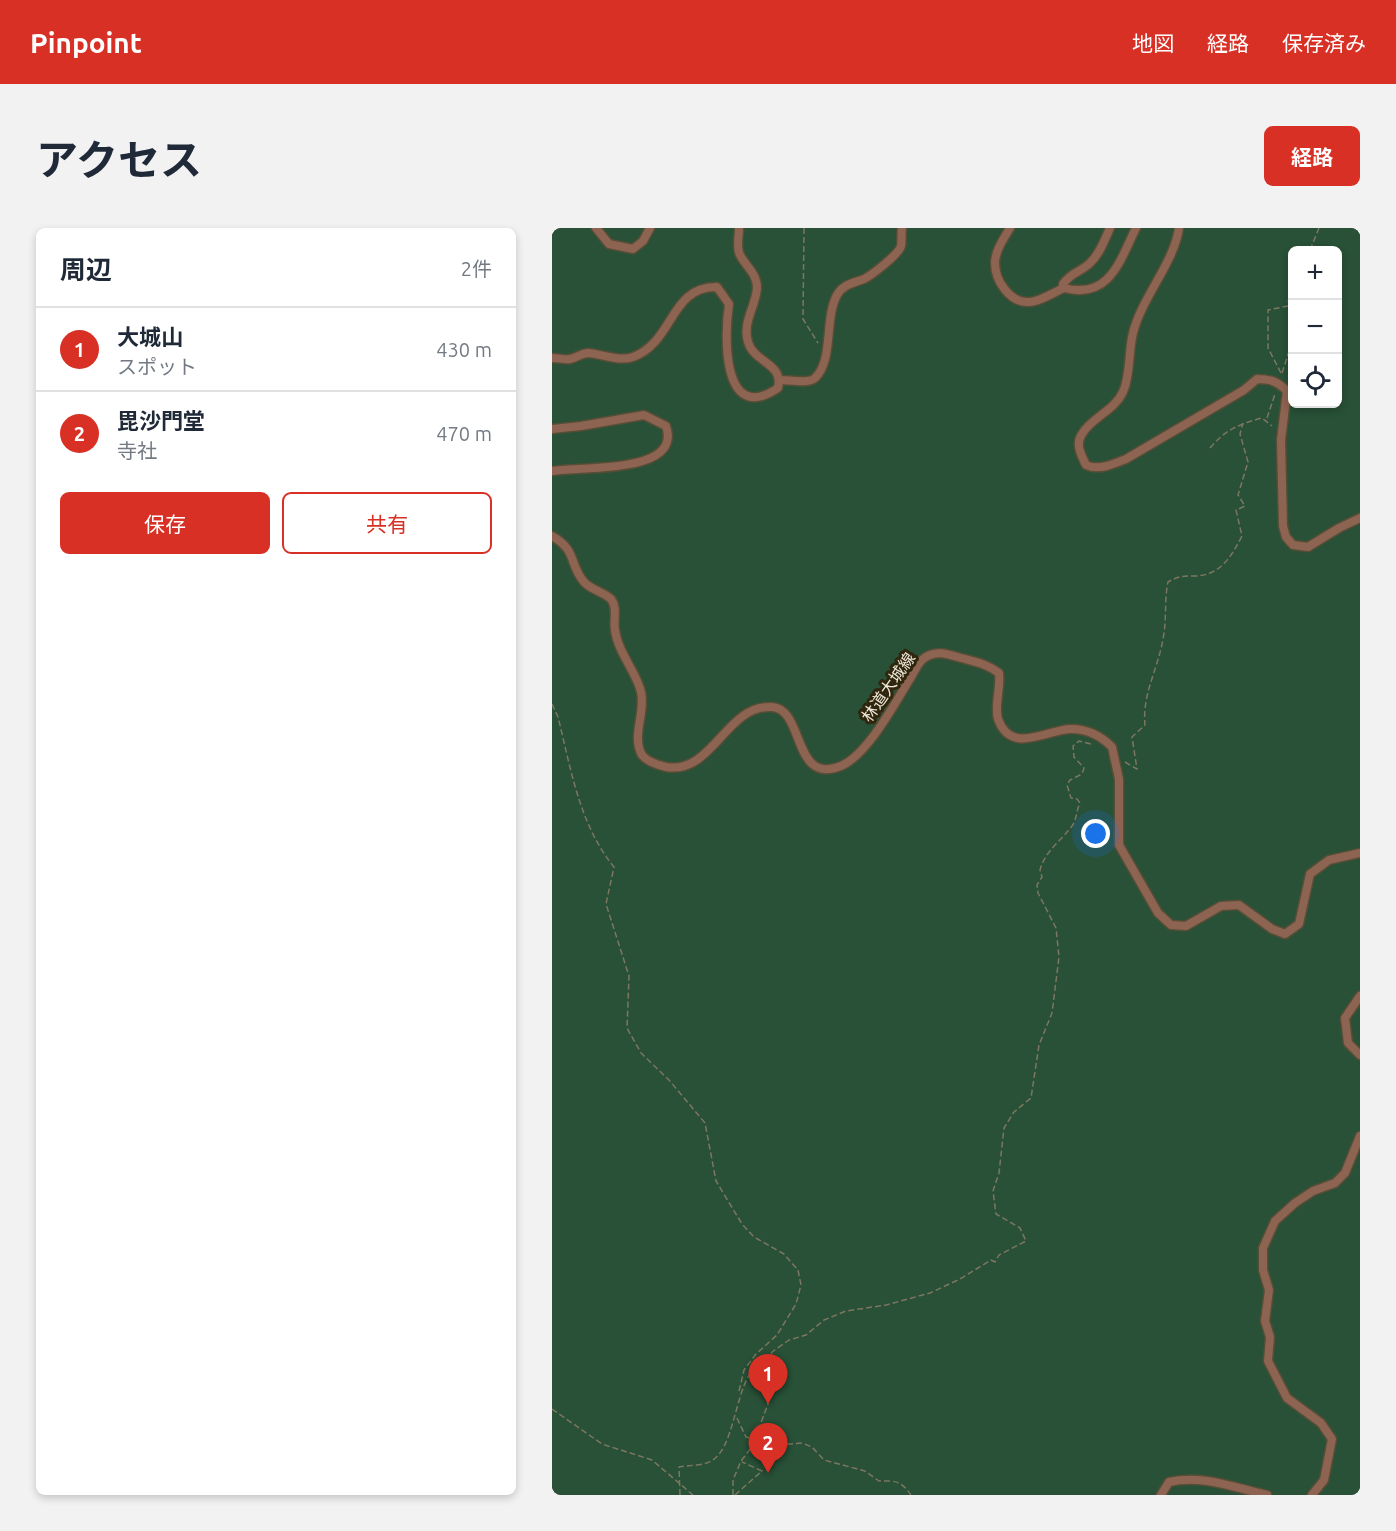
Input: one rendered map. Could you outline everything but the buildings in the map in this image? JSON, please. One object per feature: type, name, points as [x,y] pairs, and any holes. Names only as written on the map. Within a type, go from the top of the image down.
[{"type":"street","points":[[596,228],[609,244],[633,249],[643,241],[650,228]]},
{"type":"street","points":[[552,358],[570,359],[586,353],[632,358],[648,349],[660,336],[672,322],[681,302],[691,292],[703,287],[717,287],[729,304],[725,328],[728,363],[737,389],[748,397],[757,398],[778,388],[780,380],[776,370],[760,360],[747,341],[746,327],[757,290],[756,278],[741,256],[738,245],[739,228]]},
{"type":"street","points":[[780,380],[813,381],[818,375],[827,353],[827,324],[837,293],[849,283],[874,273],[895,255],[901,248],[902,228]]},
{"type":"street","points":[[1010,228],[995,263],[998,278],[1008,294],[1018,301],[1032,302],[1064,288],[1075,290],[1103,283],[1116,272],[1136,228]]},
{"type":"street","points":[[1064,288],[1063,284],[1070,273],[1090,263],[1103,245],[1110,228]]},
{"type":"street","points":[[1179,228],[1172,249],[1148,295],[1133,332],[1123,391],[1110,409],[1081,435],[1079,444],[1086,465],[1107,466],[1126,459],[1244,390],[1257,379],[1268,379],[1279,383],[1287,391],[1281,440],[1283,526],[1286,537],[1293,545],[1308,547],[1360,518]]},
{"type":"street","points":[[552,429],[644,415],[666,426],[669,435],[668,442],[659,453],[634,465],[552,471]]},
{"type":"street","name":"林道大城線","points":[[552,536],[565,543],[578,574],[586,585],[611,599],[615,609],[615,631],[641,691],[643,703],[638,739],[643,756],[652,763],[668,767],[691,763],[699,759],[745,714],[759,708],[773,706],[783,710],[789,717],[806,759],[818,767],[841,766],[855,757],[888,714],[922,659],[937,652],[987,664],[999,673],[997,716],[1002,727],[1014,736],[1030,739],[1043,737],[1054,730],[1072,729],[1093,732],[1112,747],[1115,754]]},
{"type":"street","points":[[1115,754],[1119,779],[1119,846],[1158,913],[1172,925],[1186,926],[1221,906],[1239,905],[1272,929],[1285,934],[1299,924],[1310,874],[1329,861],[1360,853]]},
{"type":"street","points":[[1360,996],[1345,1018],[1348,1043],[1360,1055]]},
{"type":"street","points":[[1312,1495],[1324,1480],[1332,1439],[1321,1423],[1287,1398],[1268,1361],[1270,1337],[1265,1321],[1269,1290],[1263,1270],[1263,1248],[1275,1221],[1295,1203],[1314,1191],[1335,1183],[1345,1173],[1360,1136]]},
{"type":"street","points":[[1161,1495],[1169,1482],[1203,1480],[1267,1495]]},
{"type":"path","points":[[804,228],[803,318],[811,335],[827,353]]},
{"type":"path","points":[[1312,246],[1319,228]]},
{"type":"path","points":[[1281,373],[1268,348],[1268,310],[1288,306],[1289,300]]},
{"type":"path","points":[[1210,448],[1233,426],[1242,423],[1262,418],[1272,425],[1275,431]]},
{"type":"path","points":[[1115,754],[1137,769],[1132,737],[1145,725],[1143,709],[1165,630],[1164,613],[1168,582],[1181,574],[1195,576],[1216,572],[1230,558],[1242,536],[1236,510],[1245,506],[1238,495],[1248,462],[1240,434],[1242,423]]},
{"type":"path","points":[[552,704],[558,717],[585,819],[605,856],[614,867],[606,904],[628,969],[627,1028],[641,1053],[669,1080],[705,1123],[716,1181],[742,1224],[754,1237],[784,1254],[798,1270],[801,1285],[796,1304],[777,1335],[756,1354],[744,1370],[736,1418],[722,1451],[710,1462],[679,1467],[680,1495]]},
{"type":"path","points":[[734,1495],[733,1480],[741,1461],[758,1439],[759,1428],[768,1404],[764,1367],[772,1352],[789,1340],[806,1335],[810,1329],[819,1326],[824,1320],[846,1311],[886,1305],[930,1293],[960,1279],[991,1260],[995,1262],[999,1255],[1026,1241],[1020,1228],[996,1214],[993,1191],[999,1173],[1004,1128],[1014,1112],[1031,1098],[1039,1045],[1052,1013],[1058,968],[1056,928],[1046,913],[1037,885],[1042,877],[1040,870],[1043,859],[1076,818],[1080,803],[1077,799],[1071,798],[1066,785],[1070,780],[1082,774],[1084,768],[1074,757],[1072,746],[1080,741],[1098,744]]},
{"type":"path","points":[[739,1394],[752,1371],[764,1367]]},
{"type":"path","points":[[552,1409],[602,1444],[652,1460],[693,1495]]},
{"type":"path","points":[[736,1418],[746,1437],[780,1444],[802,1443],[812,1447],[824,1460],[865,1471],[879,1481],[893,1479],[902,1483],[911,1495]]},
{"type":"path","points":[[734,1495],[762,1471],[741,1461]]},
{"type":"green space","points":[[552,228],[1360,228],[1360,1495],[552,1495]]},
{"type":"place","name":"大城山","points":[[768,1404]]},
{"type":"place","name":"毘沙門堂","points":[[768,1473]]}]
